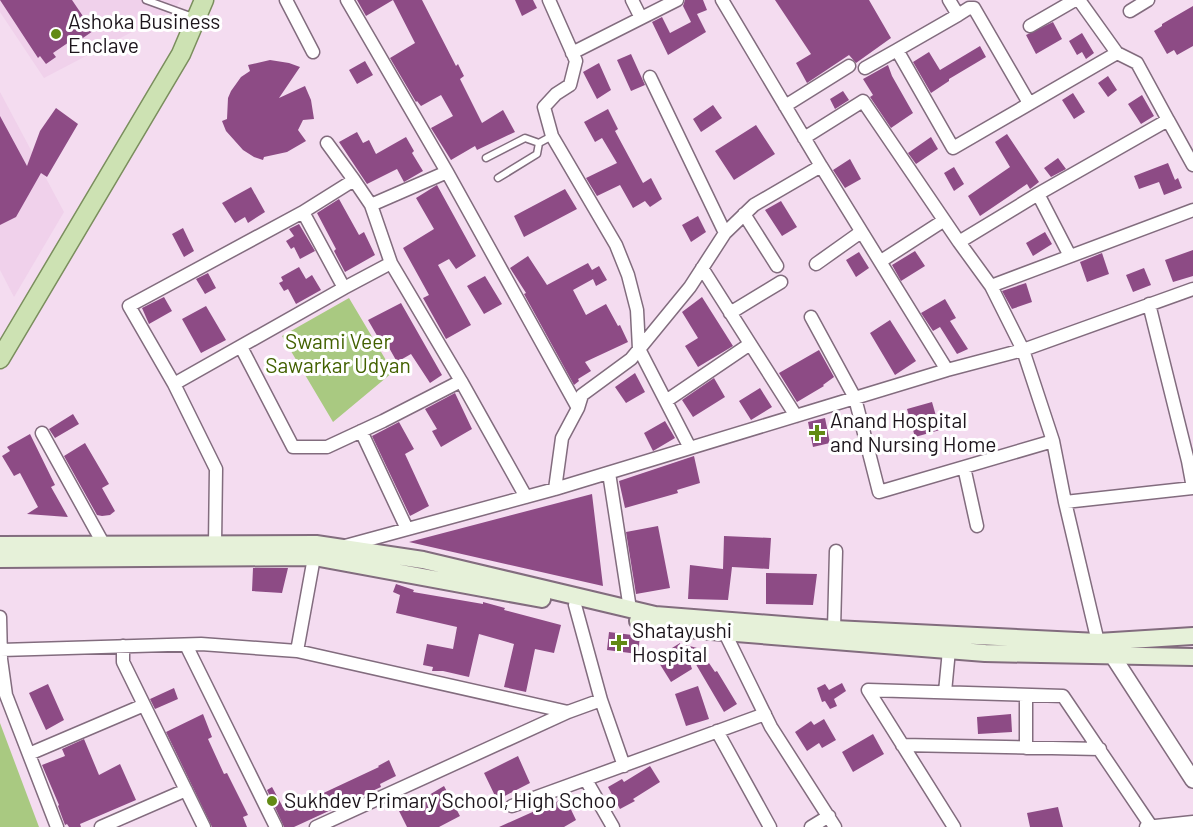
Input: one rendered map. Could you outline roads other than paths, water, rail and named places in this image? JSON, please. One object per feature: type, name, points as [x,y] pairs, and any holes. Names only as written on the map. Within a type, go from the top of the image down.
[{"type":"main road","points":[[1,353],[181,54],[203,5]]},
{"type":"main road","points":[[0,545],[215,544],[315,550],[575,605],[661,627],[834,629],[1107,646],[1193,657]]},
{"type":"main road","points":[[0,559],[339,548],[423,560],[655,615],[721,626],[949,650],[985,653],[1107,646],[1193,636]]},
{"type":"street","points":[[286,0],[313,52]]},
{"type":"street","points":[[347,0],[447,172],[578,408]]},
{"type":"street","points":[[549,0],[576,61],[570,85],[556,94],[544,108],[552,136],[616,245],[628,275],[637,310],[639,350],[690,448]]},
{"type":"street","points":[[632,0],[641,18]]},
{"type":"street","points":[[572,53],[677,0]]},
{"type":"street","points":[[722,0],[947,370]]},
{"type":"street","points":[[949,0],[958,15]]},
{"type":"street","points":[[1029,26],[1077,0],[1117,53],[1137,63],[1193,165]]},
{"type":"street","points":[[1130,11],[1148,0]]},
{"type":"street","points":[[865,68],[969,8],[974,8],[1029,103]]},
{"type":"street","points":[[897,50],[953,148],[1117,53]]},
{"type":"street","points":[[785,106],[849,66]]},
{"type":"street","points":[[650,77],[725,234]]},
{"type":"street","points":[[804,138],[863,101],[943,221],[991,286],[1023,350],[1053,441],[1065,501],[1107,646],[1193,780]]},
{"type":"street","points":[[959,242],[1168,120]]},
{"type":"street","points":[[327,143],[371,205],[391,263],[526,497]]},
{"type":"street","points":[[555,489],[562,438],[578,408],[582,395],[631,359],[690,287],[725,234],[744,214],[754,205],[821,166]]},
{"type":"street","points":[[371,205],[447,172]]},
{"type":"street","points":[[215,544],[216,469],[174,384],[129,306],[303,212],[354,180]]},
{"type":"street","points":[[1038,194],[1070,256]]},
{"type":"street","points":[[991,286],[1193,210]]},
{"type":"street","points":[[303,212],[344,288]]},
{"type":"street","points":[[744,214],[777,266]]},
{"type":"street","points":[[881,261],[943,221]]},
{"type":"street","points":[[816,264],[861,232]]},
{"type":"street","points":[[174,384],[391,263]]},
{"type":"street","points":[[702,268],[796,416]]},
{"type":"street","points":[[730,313],[781,282]]},
{"type":"street","points":[[339,548],[555,489],[947,370],[1023,350],[1193,289]]},
{"type":"street","points":[[1065,501],[1193,488],[1191,460],[1149,304]]},
{"type":"street","points":[[811,317],[855,398],[879,492],[1053,441]]},
{"type":"street","points":[[666,401],[750,344]]},
{"type":"street","points":[[241,347],[293,447],[327,447],[461,381]]},
{"type":"street","points":[[361,431],[407,529]]},
{"type":"street","points":[[42,433],[104,545]]},
{"type":"street","points":[[964,467],[977,526]]},
{"type":"street","points":[[609,473],[630,609]]},
{"type":"street","points":[[297,651],[315,550]]},
{"type":"street","points":[[834,629],[836,551]]},
{"type":"street","points":[[575,605],[601,700],[624,766]]},
{"type":"street","points":[[0,617],[6,695],[57,827]]},
{"type":"street","points":[[721,626],[771,727],[832,822],[810,827]]},
{"type":"street","points":[[186,645],[276,827]]},
{"type":"street","points":[[1,650],[186,645],[297,651],[568,712]]},
{"type":"street","points":[[123,646],[123,662],[204,827]]},
{"type":"street","points":[[945,692],[949,650]]},
{"type":"street","points":[[954,827],[867,690],[1063,696],[1149,826],[1193,822]]},
{"type":"street","points":[[1026,695],[1026,748]]},
{"type":"street","points":[[316,827],[568,712],[601,700]]},
{"type":"street","points":[[29,754],[144,705]]},
{"type":"street","points":[[512,806],[765,714]]},
{"type":"street","points":[[717,731],[770,827]]},
{"type":"street","points":[[902,745],[1100,750]]},
{"type":"street","points":[[586,780],[613,827]]},
{"type":"street","points":[[101,827],[186,790]]},
{"type":"lane","points":[[146,0],[203,5]]},
{"type":"lane","points":[[486,158],[525,138],[539,143],[552,136]]},
{"type":"lane","points":[[498,178],[537,154],[539,143]]},
{"type":"place","name":"Ashoka Business Enclave","points":[[56,34]]},
{"type":"place","name":"Anand Hospital and Nursing Home","points":[[817,433]]},
{"type":"place","name":"Shatayushi Hospital","points":[[619,643]]},
{"type":"place","name":"Sukhdev Primary School, High Schoo","points":[[272,801]]},
{"type":"park label","name":"Swami Veer Sawarkar Udyan","points":[[338,354]]}]
